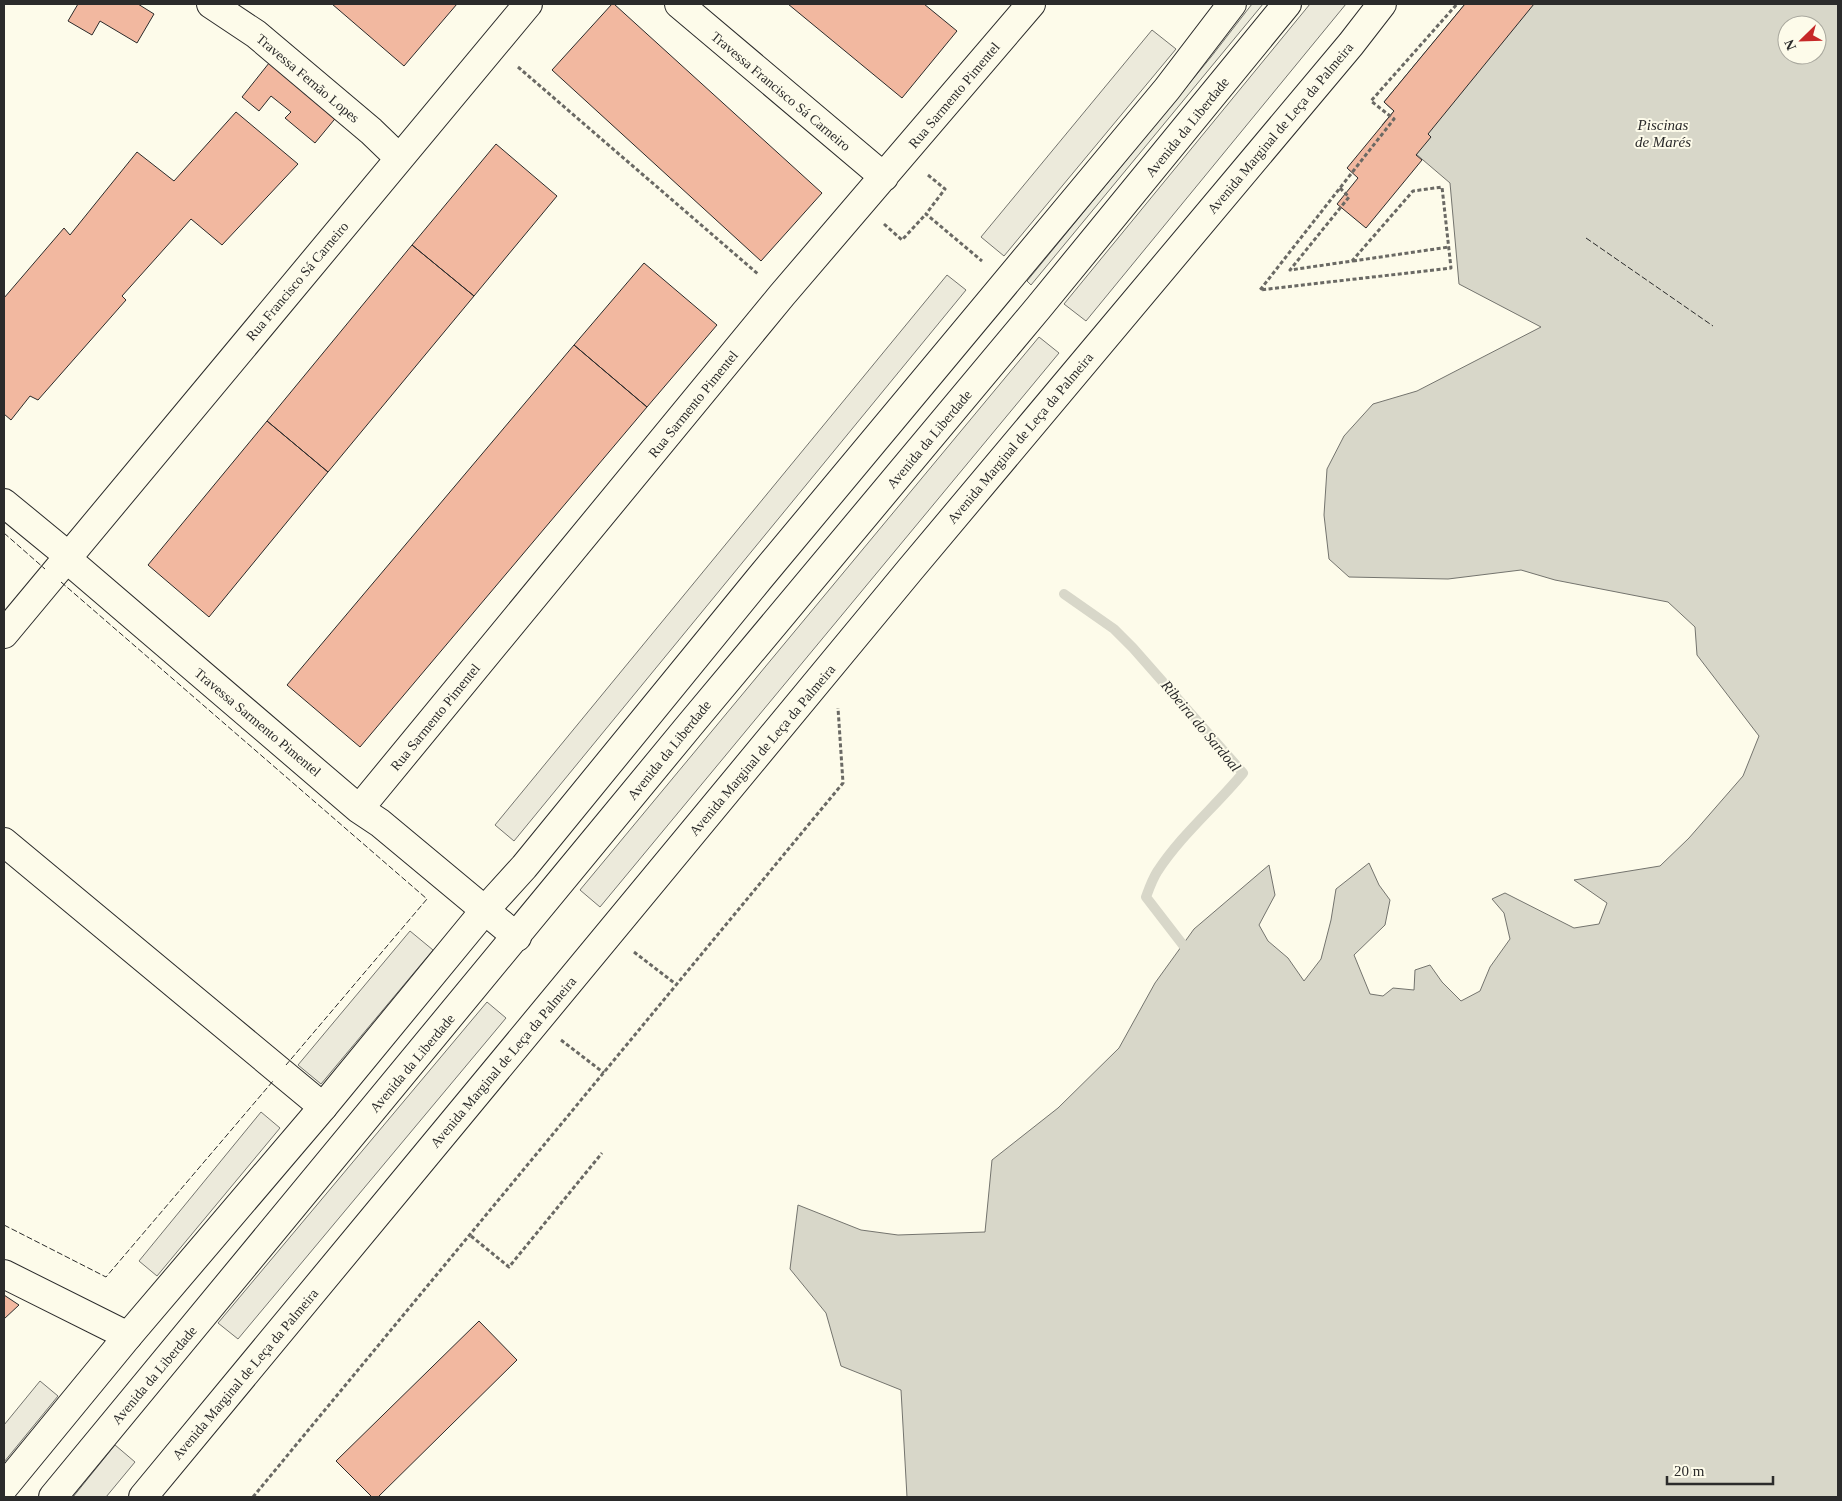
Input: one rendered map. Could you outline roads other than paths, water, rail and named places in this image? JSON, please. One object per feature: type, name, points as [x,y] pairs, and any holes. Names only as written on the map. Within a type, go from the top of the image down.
[{"type":"street","name":"Travessa Fernão Lopes","points":[[211,4],[256,34],[377,136],[399,158]]},
{"type":"street","name":"Rua Francisco Sá Carneiro","points":[[4,634],[528,4]]},
{"type":"street","name":"Travessa Francisco Sá Carneiro","points":[[679,4],[884,177]]},
{"type":"street","name":"Rua Sarmento Pimentel","points":[[360,808],[782,296],[1031,4]]},
{"type":"street","points":[[4,1487],[128,1336],[323,1108],[485,910],[530,859],[753,587],[1155,104],[1232,4]]},
{"type":"street","name":"Avenida da Liberdade","points":[[53,1497],[517,937],[689,726],[1082,256],[1287,4]]},
{"type":"street","name":"Avenida Marginal de Leça da Palmeira","points":[[143,1497],[910,571],[1351,44],[1382,4]]},
{"type":"street","name":"Travessa Sarmento Pimentel","points":[[4,503],[60,549],[67,559],[360,808],[517,937]]},
{"type":"street","points":[[4,842],[323,1108]]},
{"type":"street","points":[[4,1274],[128,1336]]},
{"type":"water","name":"Piscinas de Marés","points":[[1465,4],[1838,4],[1838,1497],[907,1497],[901,1390],[841,1366],[826,1313],[790,1269],[798,1205],[861,1230],[898,1235],[985,1232],[992,1160],[1058,1108],[1119,1048],[1155,983],[1194,929],[1269,865],[1275,895],[1259,925],[1268,941],[1288,958],[1304,981],[1321,959],[1331,920],[1336,889],[1369,863],[1379,885],[1390,900],[1385,925],[1354,955],[1370,994],[1383,996],[1393,988],[1414,990],[1415,970],[1430,965],[1442,982],[1461,1001],[1480,991],[1490,967],[1510,939],[1504,913],[1492,899],[1505,893],[1574,928],[1599,924],[1607,903],[1574,880],[1660,866],[1689,838],[1743,776],[1759,736],[1697,655],[1695,627],[1668,602],[1555,580],[1521,570],[1448,579],[1349,577],[1329,559],[1324,515],[1327,469],[1344,436],[1373,404],[1417,391],[1541,327],[1459,284],[1450,183],[1382,125],[1394,111],[1384,102]]},
{"type":"waterway","name":"Ribeira do Sardoal","points":[[1064,594],[1114,629],[1243,773],[1187,833],[1166,859],[1155,875],[1146,897],[1183,945]]}]
